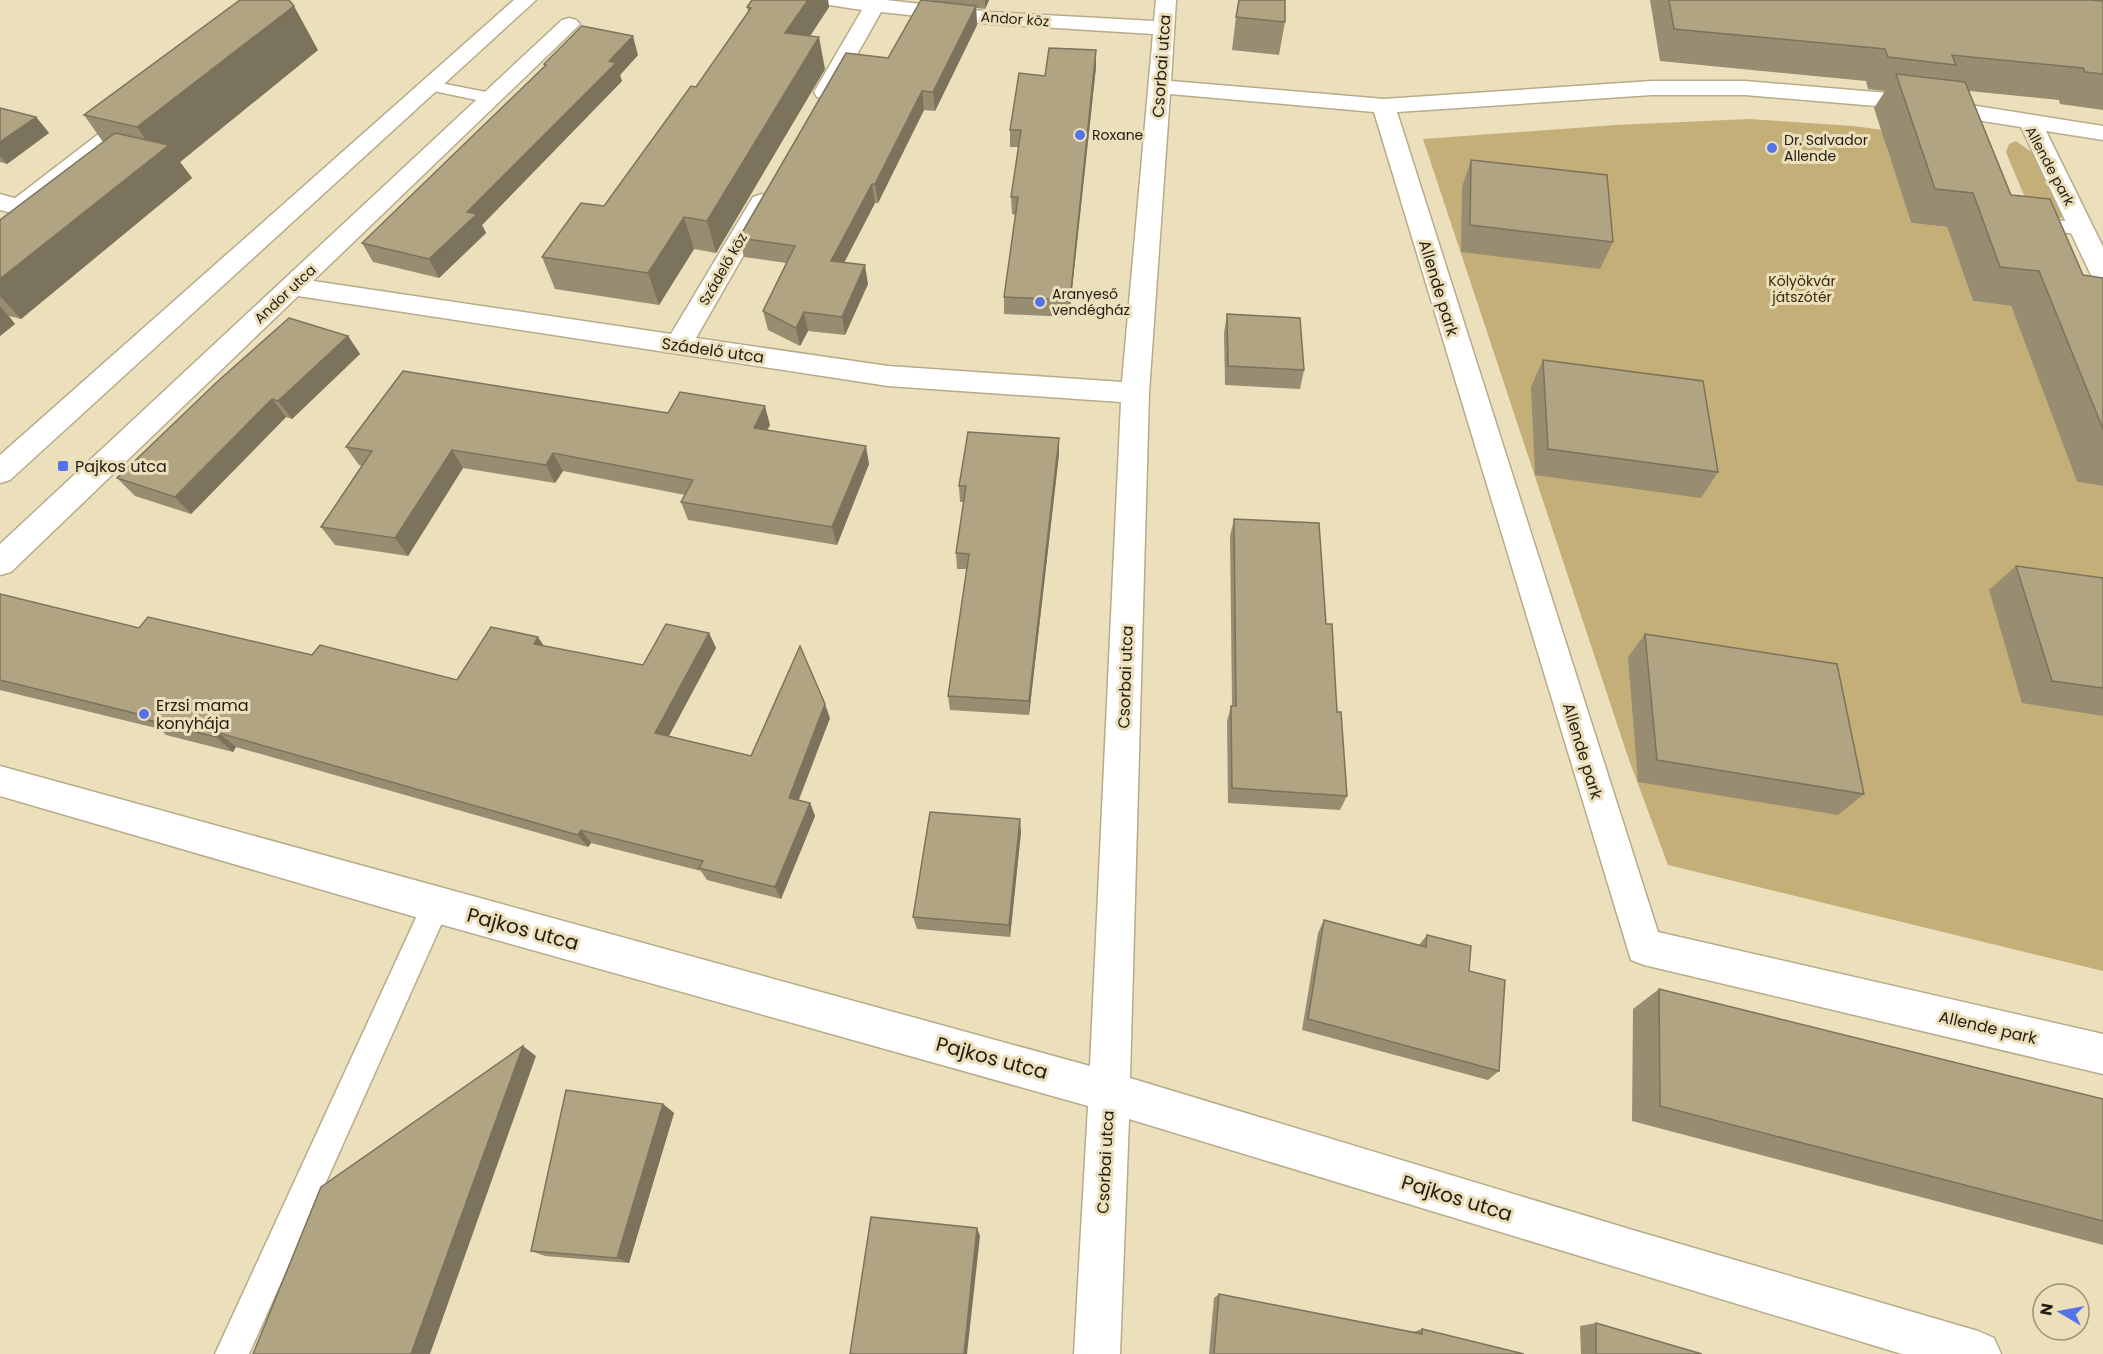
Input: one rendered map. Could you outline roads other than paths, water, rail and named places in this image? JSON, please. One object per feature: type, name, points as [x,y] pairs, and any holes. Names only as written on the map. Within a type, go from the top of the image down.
[{"type":"street","points":[[0,472],[526,0]]},
{"type":"street","name":"Andor köz","points":[[830,0],[991,18],[1165,14]]},
{"type":"street","points":[[816,108],[875,5]]},
{"type":"street","name":"Csorbai utca","points":[[1096,1354],[1135,393],[1165,14]]},
{"type":"street","name":"Andor utca","points":[[0,563],[569,24]]},
{"type":"street","name":"Allende park","points":[[1160,87],[1384,106],[1652,88],[1736,88],[1889,100],[1981,124],[2030,122],[2084,229],[2103,273]]},
{"type":"street","name":"Allende park","points":[[1384,106],[1644,947],[2103,1054]]},
{"type":"street","points":[[2030,122],[2103,133]]},
{"type":"street","name":"Szádelő köz","points":[[678,345],[774,181]]},
{"type":"street","name":"Szádelő utca","points":[[293,287],[888,376],[1135,393]]},
{"type":"street","name":"Pajkos utca","points":[[0,781],[436,905],[1056,1076],[1636,1253],[1978,1354]]},
{"type":"lane","points":[[430,86],[491,98]]},
{"type":"lane","points":[[8,204],[138,112]]},
{"type":"lane","points":[[0,246],[44,212],[8,204]]},
{"type":"lane","points":[[2016,212],[2020,221],[2084,229]]},
{"type":"lane","points":[[232,1354],[436,905]]},
{"type":"place","name":"Roxane","points":[[1080,135]]},
{"type":"place","name":"Dr. Salvador Allende","points":[[1772,148]]},
{"type":"place","name":"Aranyeső vendégház","points":[[1040,302]]},
{"type":"place","name":"Pajkos utca","points":[[63,466]]},
{"type":"place","name":"Erzsi mama konyhája","points":[[144,714]]},
{"type":"park label","name":"Kölyökvár játszótér","points":[[1802,290]]}]
